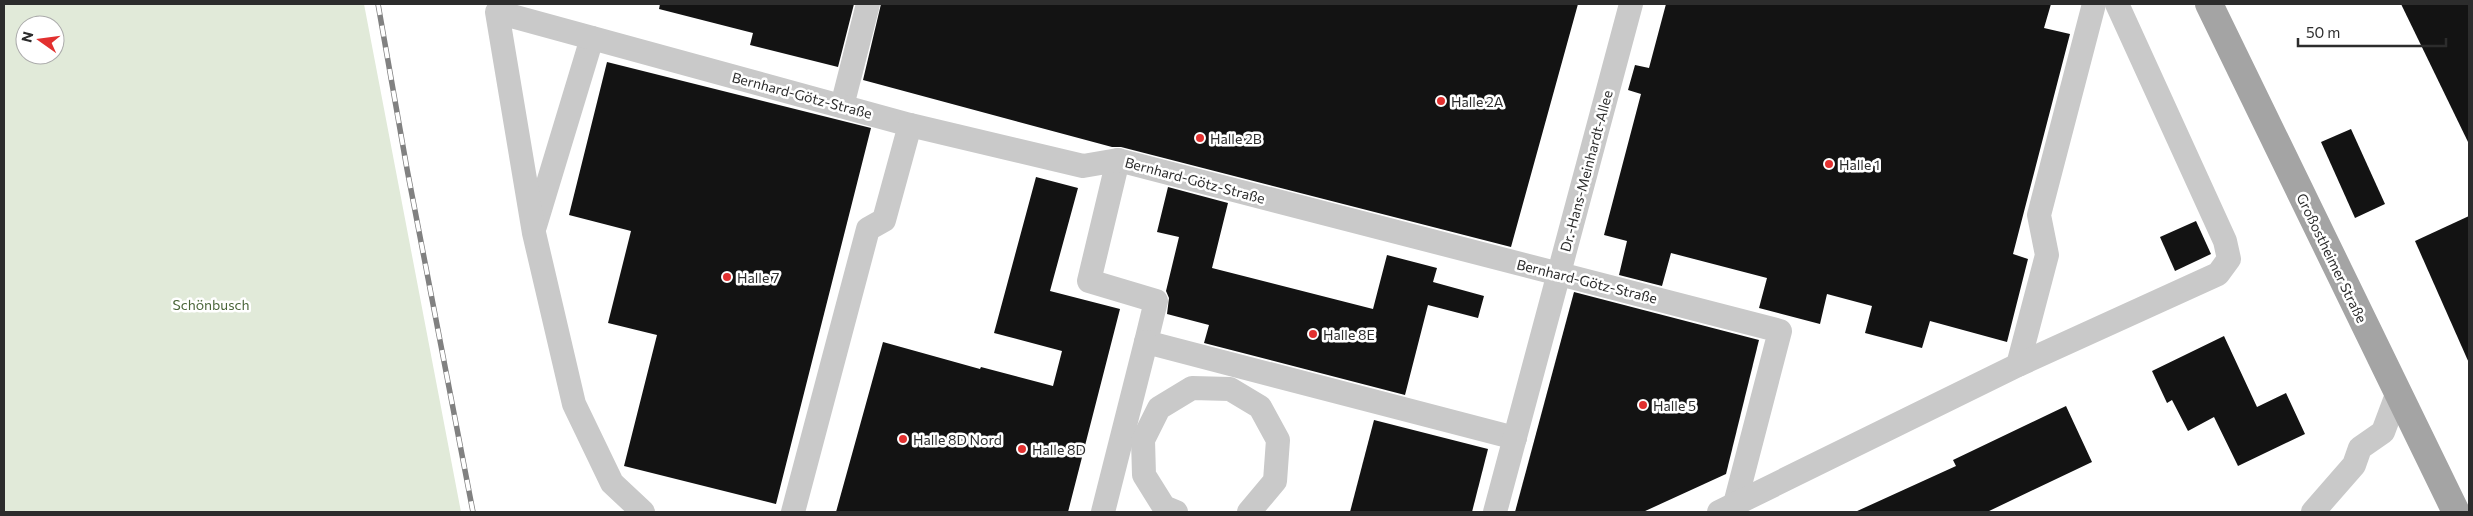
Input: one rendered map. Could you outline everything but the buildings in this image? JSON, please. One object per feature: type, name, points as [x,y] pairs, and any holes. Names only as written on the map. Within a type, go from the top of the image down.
[{"type":"main road","name":"Großostheimer Straße","points":[[2209,4],[2456,512]]},
{"type":"street","points":[[842,106],[868,4]]},
{"type":"street","name":"Dr.-Hans-Meinhardt-Allee","points":[[1495,512],[1631,4]]},
{"type":"street","points":[[2018,365],[2047,255],[2039,215],[2107,5]]},
{"type":"street","points":[[1727,508],[2018,365],[2218,274],[2229,259],[2225,241],[2107,5]]},
{"type":"street","points":[[496,8],[534,233],[574,404],[612,482],[643,512]]},
{"type":"street","name":"Bernhard-Götz-Straße","points":[[496,8],[522,19],[910,125],[1083,166],[1118,160],[1780,331],[1727,508]]},
{"type":"street","points":[[534,233],[592,38]]},
{"type":"street","points":[[793,512],[868,229],[884,220],[910,125]]},
{"type":"street","points":[[1103,512],[1156,301],[1119,292],[1088,281],[1118,160]]},
{"type":"street","points":[[1146,342],[1515,438]]},
{"type":"street","points":[[1176,512],[1164,507],[1144,475],[1143,440],[1159,408],[1192,388],[1230,389],[1260,407],[1278,440],[1275,481],[1249,512]]},
{"type":"street","points":[[2313,512],[2354,465],[2360,448],[2384,432],[2398,392]]},
{"type":"green space","name":"Schönbusch","points":[[4,4],[364,4],[461,512],[4,512]]},
{"type":"railway","points":[[378,4],[407,169],[473,512]]},
{"type":"place","name":"Halle 2A","points":[[1441,101]]},
{"type":"place","name":"Halle 2B","points":[[1200,138]]},
{"type":"place","name":"Halle 1","points":[[1829,164]]},
{"type":"place","name":"Halle 7","points":[[727,277]]},
{"type":"place","name":"Halle 8E","points":[[1313,334]]},
{"type":"place","name":"Halle 5","points":[[1643,405]]},
{"type":"place","name":"Halle 8D Nord","points":[[903,439]]},
{"type":"place","name":"Halle 8D","points":[[1022,449]]}]
